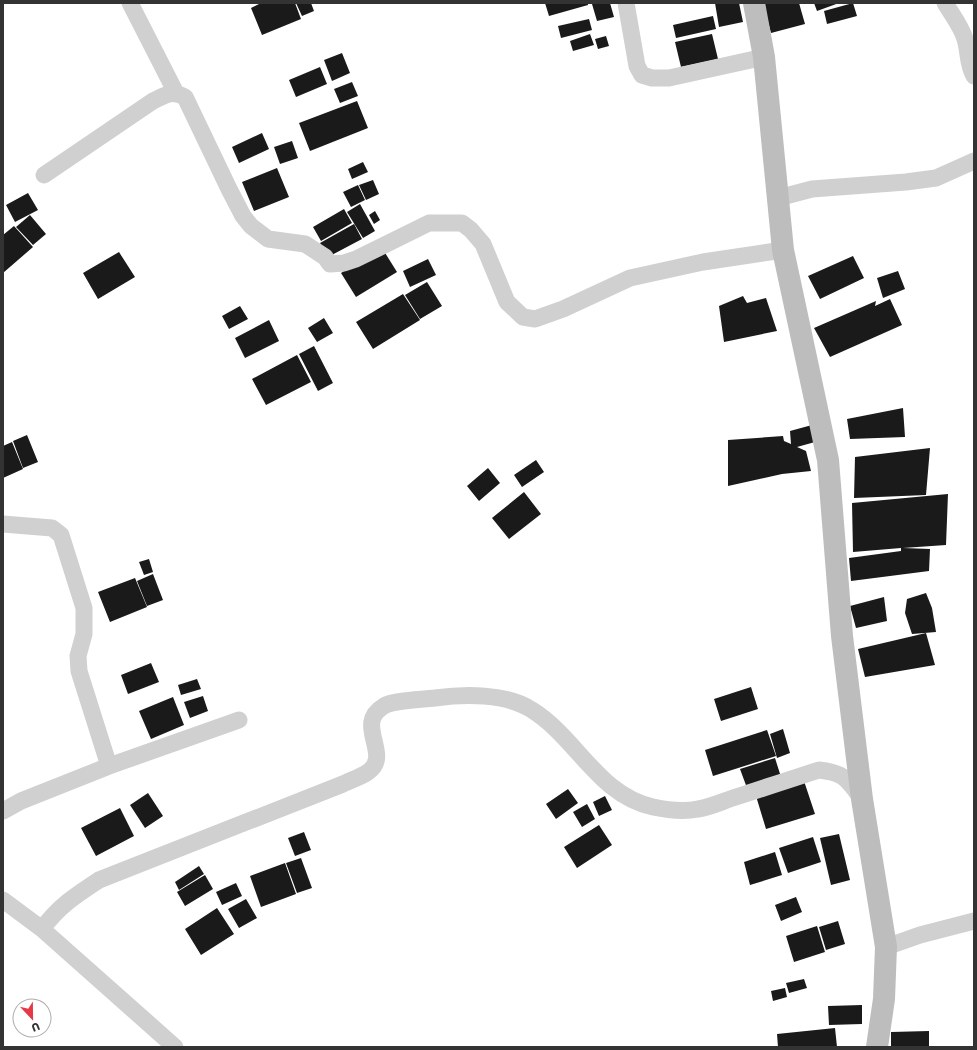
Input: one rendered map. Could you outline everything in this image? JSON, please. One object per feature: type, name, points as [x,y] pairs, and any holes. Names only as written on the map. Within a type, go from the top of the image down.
[{"type":"street","points":[[130,3],[176,93]]},
{"type":"street","points":[[626,3],[636,66],[642,75],[652,78],[669,78],[764,57]]},
{"type":"street","points":[[754,3],[764,57],[783,250],[828,460],[842,636],[862,799],[886,947],[884,999],[877,1047]]},
{"type":"street","points":[[945,3],[960,28],[965,40],[969,67],[974,76]]},
{"type":"street","points":[[44,175],[153,101],[167,94],[176,93],[185,97],[243,216],[259,234],[268,239],[304,244],[325,257],[330,264],[344,263],[356,259],[429,223],[462,223],[472,230],[483,244],[507,302],[523,317],[535,319],[563,309],[630,278],[690,265],[783,250]]},
{"type":"street","points":[[778,198],[812,189],[906,182],[936,178],[974,161]]},
{"type":"street","points":[[3,524],[52,528],[61,535],[84,608],[84,634],[78,656],[79,671],[109,766]]},
{"type":"street","points":[[42,929],[53,914],[65,902],[99,880],[343,784],[369,772],[374,764],[377,754],[370,723],[372,717],[385,705],[452,696],[475,695],[516,703],[532,710],[556,730],[592,770],[618,792],[628,799],[652,806],[674,810],[698,809],[819,770],[833,772],[844,776],[862,799]]},
{"type":"street","points":[[3,811],[21,801],[109,766],[239,720]]},
{"type":"street","points":[[3,900],[42,929],[175,1047]]},
{"type":"street","points":[[886,947],[920,935],[974,922]]},
{"type":"building","points":[[261,3],[295,3],[301,19],[262,35],[251,8]]},
{"type":"building","points":[[296,3],[311,3],[314,11],[302,16]]},
{"type":"building","points":[[545,3],[588,3],[588,5],[549,16]]},
{"type":"building","points":[[610,3],[614,17],[597,21],[592,4]]},
{"type":"building","points":[[715,3],[739,3],[743,22],[719,27]]},
{"type":"building","points":[[763,3],[799,3],[805,24],[771,33]]},
{"type":"building","points":[[814,3],[839,3],[817,11]]},
{"type":"building","points":[[853,3],[857,16],[827,24],[824,11]]},
{"type":"building","points":[[713,16],[716,29],[676,38],[673,25]]},
{"type":"building","points":[[589,19],[592,30],[561,38],[558,26]]},
{"type":"building","points":[[590,34],[594,45],[573,51],[570,41]]},
{"type":"building","points":[[712,34],[718,59],[681,67],[675,42]]},
{"type":"building","points":[[606,36],[609,46],[598,49],[595,39]]},
{"type":"building","points":[[342,53],[350,73],[332,81],[324,60]]},
{"type":"building","points":[[320,67],[327,84],[296,97],[289,80]]},
{"type":"building","points":[[352,82],[358,96],[340,103],[334,89]]},
{"type":"building","points":[[357,101],[368,128],[310,151],[299,123]]},
{"type":"building","points":[[262,133],[269,149],[239,163],[232,147]]},
{"type":"building","points":[[292,141],[298,158],[280,164],[274,147]]},
{"type":"building","points":[[363,162],[368,172],[352,179],[348,169]]},
{"type":"building","points":[[277,168],[289,197],[254,211],[242,182]]},
{"type":"building","points":[[373,180],[379,194],[366,200],[359,185]]},
{"type":"building","points":[[358,185],[365,200],[351,207],[343,192]]},
{"type":"building","points":[[28,193],[38,210],[15,222],[6,205]]},
{"type":"building","points":[[360,204],[375,231],[363,238],[347,212]]},
{"type":"building","points":[[344,209],[352,223],[321,241],[313,227]]},
{"type":"building","points":[[375,211],[380,220],[374,224],[369,215]]},
{"type":"building","points":[[30,215],[46,234],[33,245],[16,227]]},
{"type":"building","points":[[354,224],[362,239],[328,257],[320,243]]},
{"type":"building","points":[[14,226],[33,247],[3,273],[3,235]]},
{"type":"building","points":[[382,248],[397,272],[356,297],[341,273]]},
{"type":"building","points":[[119,252],[135,277],[98,299],[83,273]]},
{"type":"building","points":[[853,256],[864,278],[820,299],[808,276]]},
{"type":"building","points":[[428,259],[436,275],[410,287],[403,271]]},
{"type":"building","points":[[898,271],[905,289],[883,298],[877,278]]},
{"type":"building","points":[[427,282],[442,306],[420,319],[405,295]]},
{"type":"building","points":[[403,294],[420,320],[373,349],[356,322]]},
{"type":"building","points":[[743,296],[747,303],[766,298],[777,331],[724,342],[719,306]]},
{"type":"building","points":[[890,299],[902,325],[830,357],[814,328],[876,301],[875,306]]},
{"type":"building","points":[[240,306],[248,319],[229,329],[222,316]]},
{"type":"building","points":[[324,318],[333,333],[317,342],[308,328]]},
{"type":"building","points":[[269,320],[279,341],[245,358],[235,338]]},
{"type":"building","points":[[314,346],[333,383],[318,391],[299,354]]},
{"type":"building","points":[[297,355],[311,382],[266,405],[252,379]]},
{"type":"building","points":[[903,408],[905,437],[850,439],[847,419]]},
{"type":"building","points":[[812,425],[815,442],[797,447],[806,451],[811,471],[782,474],[728,486],[728,440],[783,436],[784,441],[791,444],[790,431]]},
{"type":"building","points":[[27,435],[38,462],[23,468],[13,441]]},
{"type":"building","points":[[12,442],[23,469],[3,478],[3,446]]},
{"type":"building","points":[[930,448],[926,495],[854,498],[855,457]]},
{"type":"building","points":[[536,460],[544,472],[522,487],[514,475]]},
{"type":"building","points":[[488,468],[500,483],[479,501],[467,486]]},
{"type":"building","points":[[524,492],[541,514],[509,539],[492,518]]},
{"type":"building","points":[[948,494],[946,545],[903,548],[930,549],[929,571],[851,581],[849,558],[901,551],[901,548],[853,552],[852,503]]},
{"type":"building","points":[[149,559],[153,572],[144,575],[139,562]]},
{"type":"building","points":[[153,574],[163,600],[147,606],[137,581]]},
{"type":"building","points":[[135,578],[147,607],[110,622],[98,592]]},
{"type":"building","points":[[926,593],[932,608],[936,632],[912,634],[905,613],[907,599]]},
{"type":"building","points":[[884,597],[887,621],[856,628],[850,606]]},
{"type":"building","points":[[926,633],[935,665],[865,677],[858,649]]},
{"type":"building","points":[[151,663],[159,682],[128,694],[121,675]]},
{"type":"building","points":[[197,679],[201,689],[181,695],[178,685]]},
{"type":"building","points":[[751,687],[758,709],[721,721],[714,699]]},
{"type":"building","points":[[203,696],[208,711],[190,718],[184,702]]},
{"type":"building","points":[[173,697],[184,725],[151,739],[139,711]]},
{"type":"building","points":[[783,729],[790,753],[777,758],[770,734]]},
{"type":"building","points":[[767,730],[776,756],[713,776],[705,750]]},
{"type":"building","points":[[775,758],[781,777],[747,788],[740,769]]},
{"type":"building","points":[[804,781],[815,814],[766,829],[756,796]]},
{"type":"building","points":[[568,789],[578,803],[556,819],[546,804]]},
{"type":"building","points":[[148,793],[163,816],[145,828],[130,805]]},
{"type":"building","points":[[605,796],[612,810],[599,816],[593,802]]},
{"type":"building","points":[[587,804],[595,819],[582,827],[573,812]]},
{"type":"building","points":[[120,808],[134,836],[96,856],[81,828]]},
{"type":"building","points":[[599,825],[612,845],[577,868],[564,847]]},
{"type":"building","points":[[304,832],[311,850],[295,856],[288,838]]},
{"type":"building","points":[[839,834],[850,880],[831,885],[820,838]]},
{"type":"building","points":[[813,837],[821,862],[788,873],[779,848]]},
{"type":"building","points":[[775,852],[782,875],[750,885],[744,862]]},
{"type":"building","points":[[301,858],[312,888],[297,893],[286,863]]},
{"type":"building","points":[[285,863],[296,894],[261,907],[250,876]]},
{"type":"building","points":[[199,866],[204,874],[179,890],[175,882]]},
{"type":"building","points":[[205,875],[213,889],[185,906],[177,892]]},
{"type":"building","points":[[236,883],[242,896],[222,905],[216,892]]},
{"type":"building","points":[[796,897],[802,912],[781,921],[775,905]]},
{"type":"building","points":[[246,899],[257,918],[239,928],[228,909]]},
{"type":"building","points":[[217,908],[234,934],[201,955],[185,929]]},
{"type":"building","points":[[838,921],[845,944],[826,950],[819,927]]},
{"type":"building","points":[[817,926],[825,952],[794,962],[786,936]]},
{"type":"building","points":[[804,979],[807,988],[789,993],[786,983]]},
{"type":"building","points":[[785,988],[787,997],[773,1001],[771,991]]},
{"type":"building","points":[[862,1005],[862,1024],[829,1025],[828,1006]]},
{"type":"building","points":[[835,1028],[837,1047],[778,1047],[777,1034]]},
{"type":"building","points":[[929,1031],[929,1047],[891,1047],[891,1032]]}]
